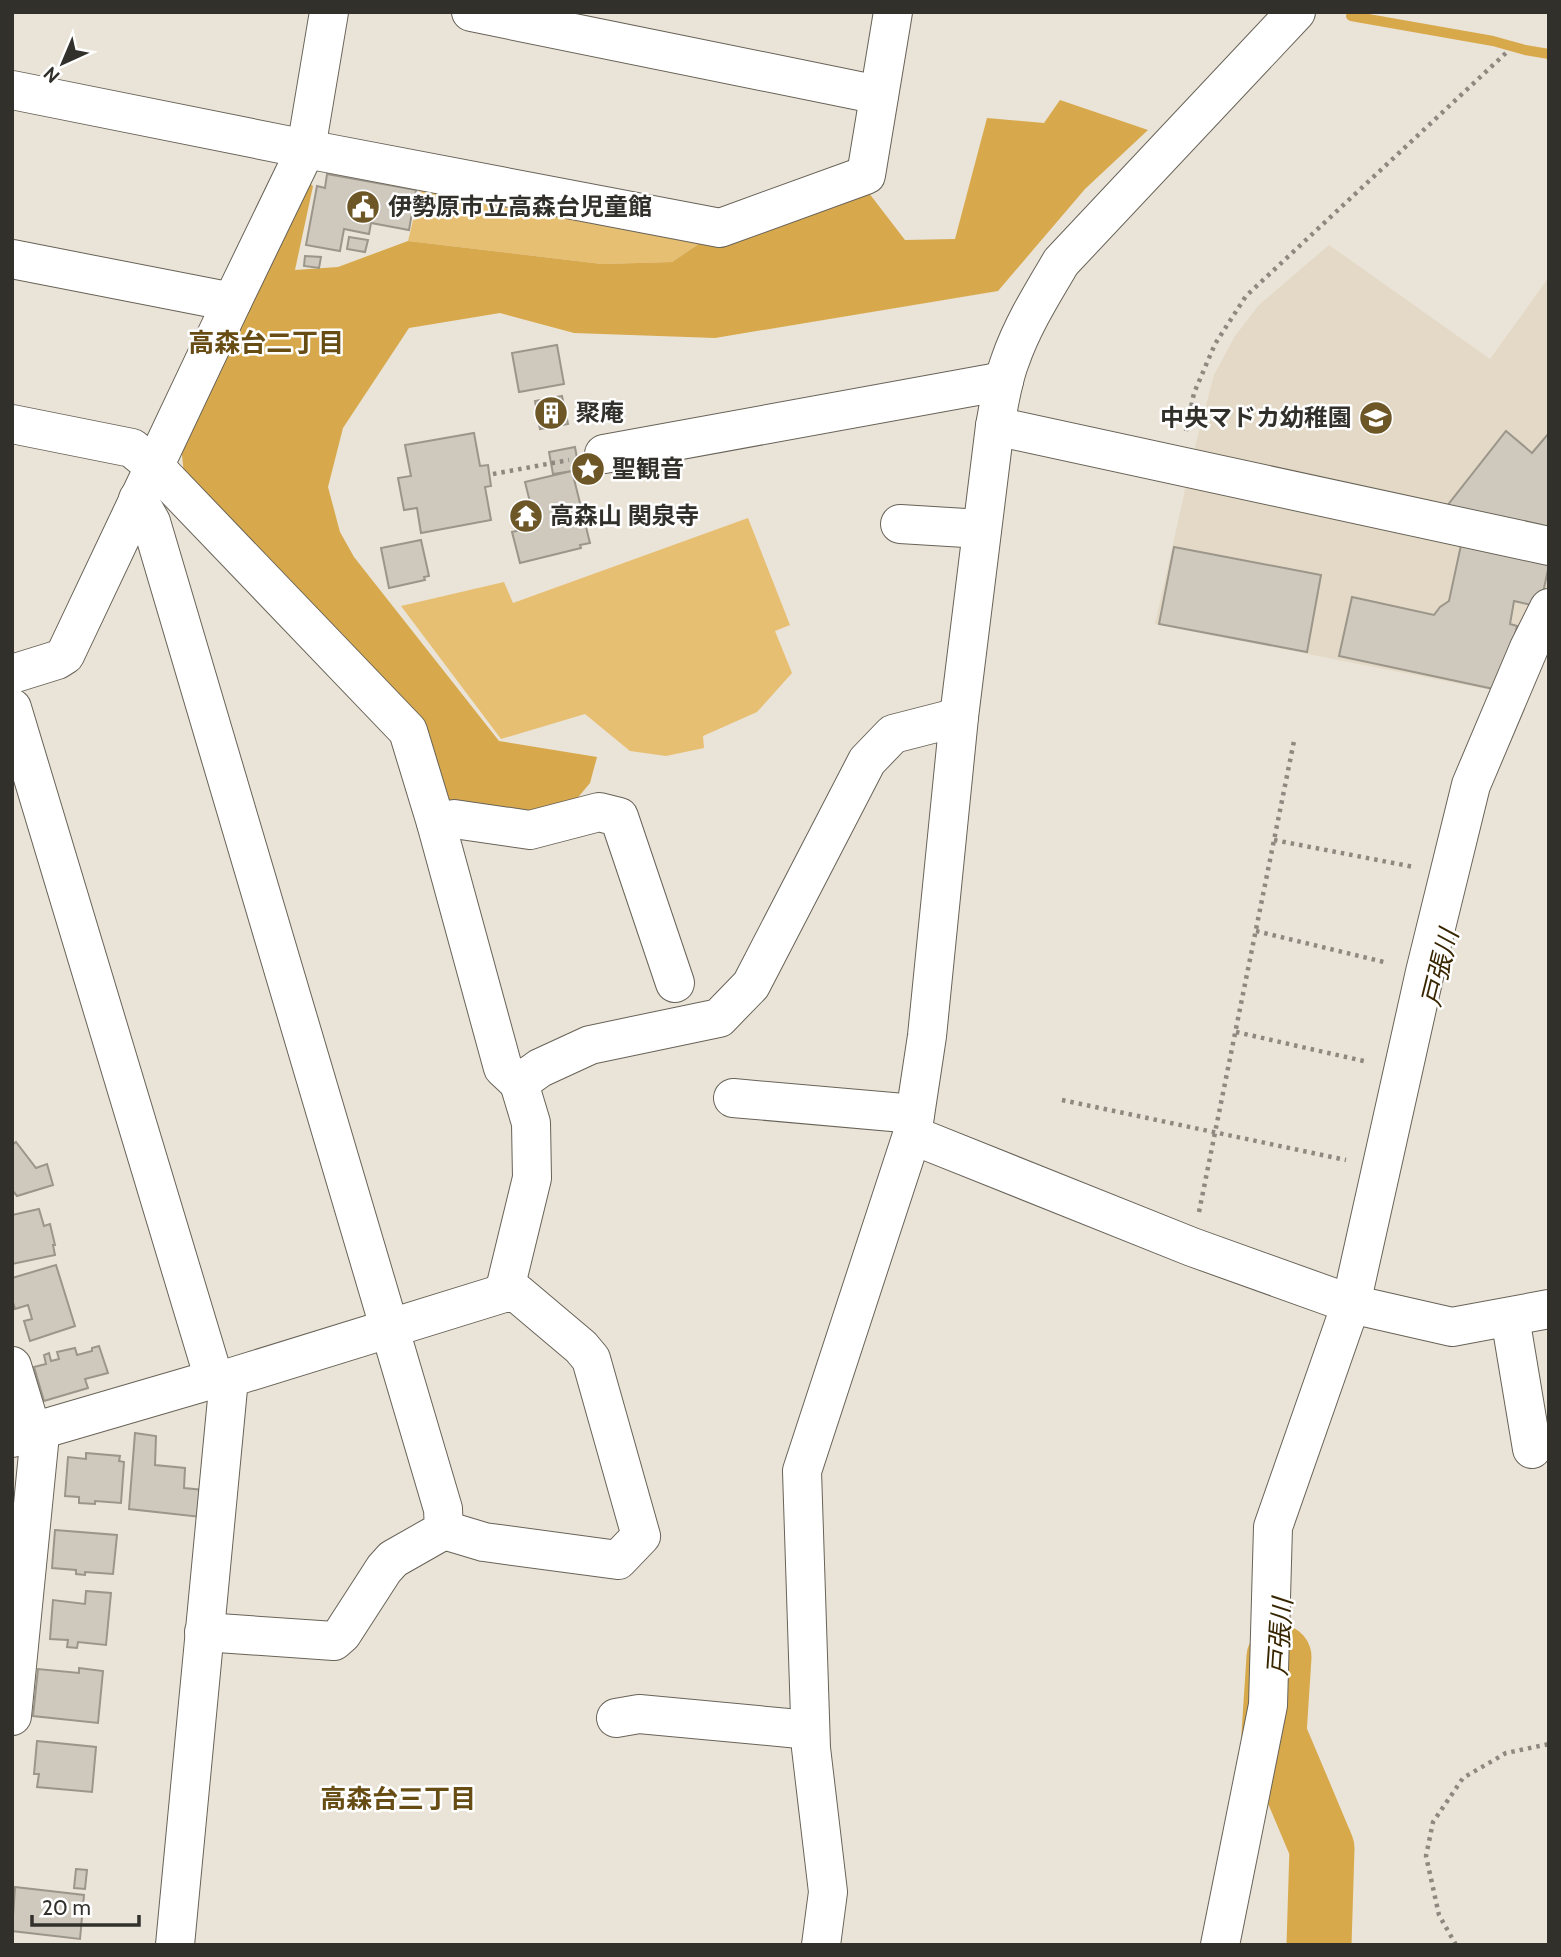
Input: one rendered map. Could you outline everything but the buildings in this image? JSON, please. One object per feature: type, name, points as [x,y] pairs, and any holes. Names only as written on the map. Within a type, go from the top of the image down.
[{"type":"street","points":[[12,674],[65,655],[306,149],[329,12]]},
{"type":"street","points":[[471,12],[880,95]]},
{"type":"street","points":[[12,90],[720,228],[866,175],[893,12]]},
{"type":"street","points":[[821,1945],[828,1892],[811,1748],[802,1471],[914,1124],[927,1036],[959,717],[995,426],[1004,381],[1035,305],[1061,262],[1296,12]]},
{"type":"street","points":[[12,258],[232,302]]},
{"type":"street","points":[[604,454],[1004,381]]},
{"type":"street","points":[[12,424],[132,448],[147,483],[151,522],[443,1508],[444,1530]]},
{"type":"street","points":[[995,426],[1549,546]]},
{"type":"street","points":[[147,483],[408,731],[436,822],[503,1068],[519,1083],[531,1123],[532,1178],[504,1293]]},
{"type":"street","points":[[900,524],[982,529]]},
{"type":"street","points":[[1220,1945],[1268,1705],[1273,1527],[1351,1304],[1425,972],[1471,785],[1529,648],[1549,608]]},
{"type":"street","points":[[12,708],[221,1378],[204,1632],[175,1945]]},
{"type":"street","points":[[519,1083],[540,1068],[590,1045],[719,1018],[751,985],[867,761],[892,734],[959,717]]},
{"type":"street","points":[[436,822],[454,819],[530,830],[599,813],[619,817],[675,983]]},
{"type":"street","points":[[733,1098],[914,1124],[1192,1247],[1351,1304],[1452,1327],[1549,1309]]},
{"type":"street","points":[[27,1434],[504,1293],[517,1293],[592,1359],[641,1536],[618,1560],[484,1542],[444,1530],[393,1559],[342,1634],[334,1641],[204,1632]]},
{"type":"street","points":[[1510,1317],[1532,1449]]},
{"type":"street","points":[[12,1366],[27,1434],[39,1444],[12,1716]]},
{"type":"street","points":[[616,1718],[639,1714],[810,1730]]},
{"type":"path","points":[[1179,466],[1194,393],[1215,344],[1245,296],[1507,52]]},
{"type":"path","points":[[493,474],[604,454]]},
{"type":"path","points":[[1192,1247],[1294,741]]},
{"type":"path","points":[[1274,840],[1449,874]]},
{"type":"path","points":[[1256,931],[1425,972]]},
{"type":"path","points":[[1236,1032],[1403,1070]]},
{"type":"path","points":[[1062,1100],[1381,1168]]},
{"type":"path","points":[[1456,1945],[1439,1915],[1426,1856],[1433,1822],[1463,1778],[1506,1752],[1549,1744]]},
{"type":"shaded area","points":[[1060,100],[1148,130],[1085,189],[998,291],[715,338],[574,333],[500,313],[409,328],[343,428],[328,487],[340,532],[354,557],[499,741],[597,757],[590,783],[565,813],[447,823],[416,728],[184,474],[181,446],[308,182],[313,186],[295,270],[338,267],[408,241],[602,264],[672,262],[709,237],[862,184],[905,240],[955,239],[987,118],[1044,123]]},
{"type":"shaded area","points":[[421,187],[709,237],[672,262],[602,264],[408,241]]},
{"type":"shaded area","name":"中央マドカ幼稚園","points":[[1329,245],[1490,359],[1549,277],[1549,532],[1191,462],[1214,375],[1235,336],[1259,305]]},
{"type":"shaded area","name":"中央マドカ幼稚園","points":[[1186,486],[1549,557],[1549,592],[1506,693],[1155,624]]},
{"type":"shaded area","points":[[748,518],[790,625],[775,631],[792,673],[757,712],[703,736],[704,748],[666,756],[630,751],[585,714],[501,739],[401,606],[504,582],[513,603]]},
{"type":"waterway","points":[[1351,16],[1493,41],[1549,54]]},
{"type":"waterway","name":"戸張川","points":[[1279,1657],[1274,1734],[1322,1848],[1319,1945]]},
{"type":"place","name":"伊勢原市立高森台児童館","points":[[363,207]]},
{"type":"place","name":"聚庵","points":[[551,413]]},
{"type":"place","name":"中央マドカ幼稚園","points":[[1376,418]]},
{"type":"place","name":"聖観音","points":[[588,469]]},
{"type":"place","name":"高森山 関泉寺","points":[[526,516]]},
{"type":"district","name":"高森台二丁目","points":[[266,343]]},
{"type":"district","name":"高森台三丁目","points":[[398,1799]]}]
